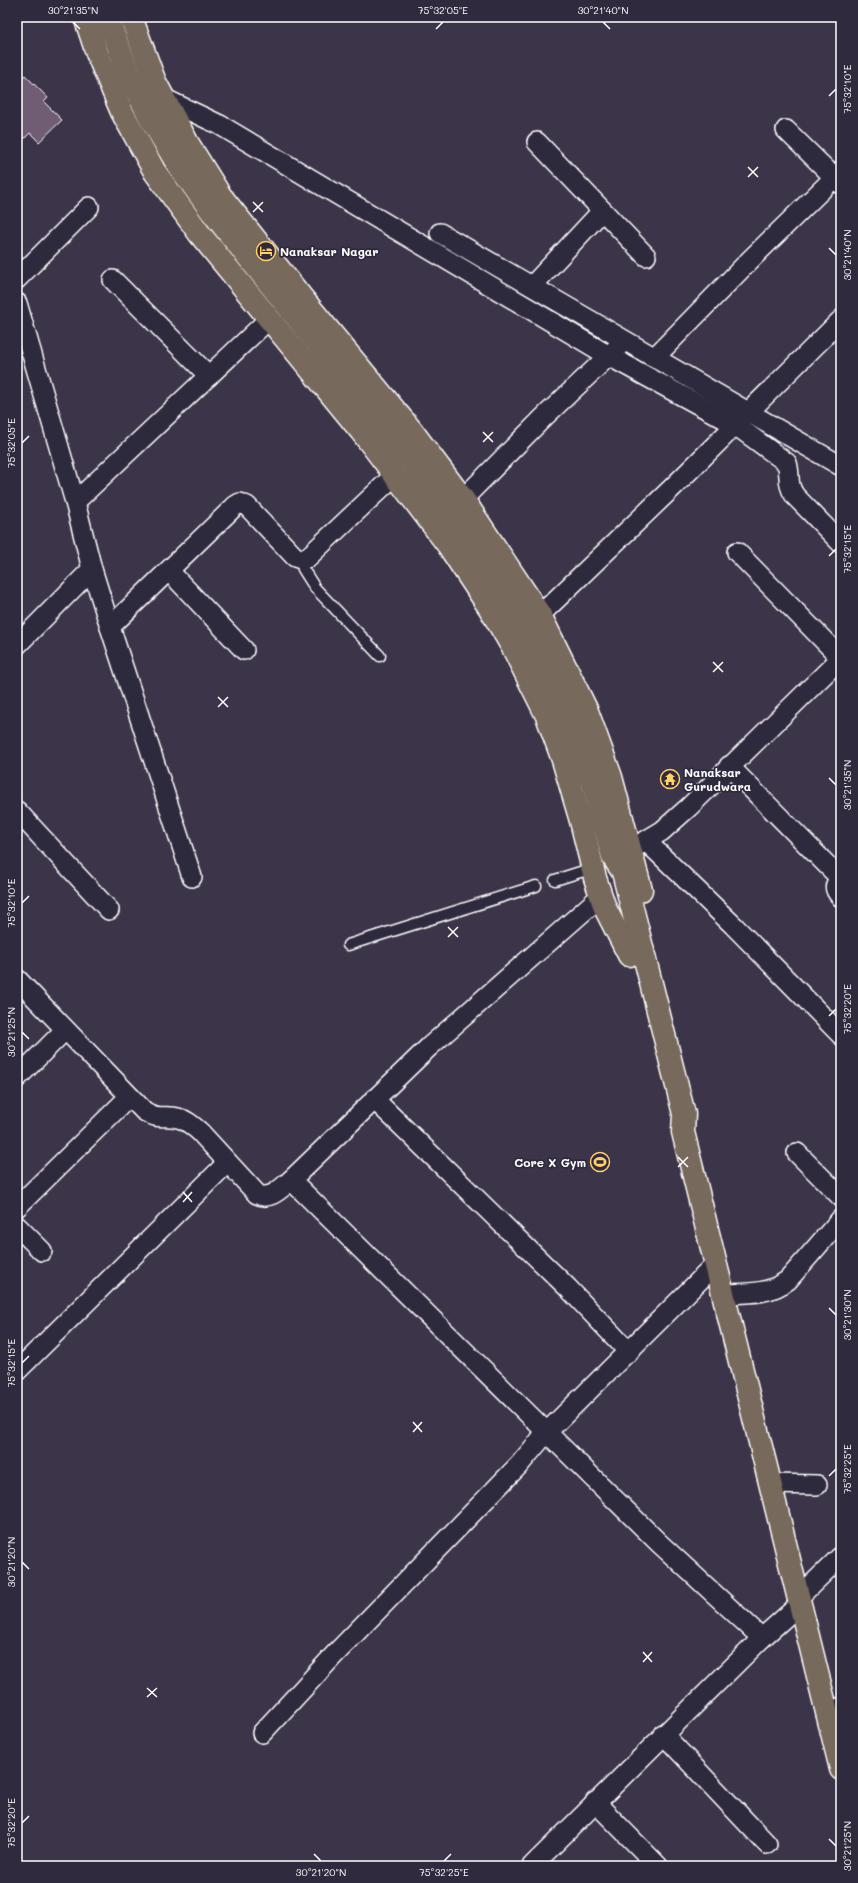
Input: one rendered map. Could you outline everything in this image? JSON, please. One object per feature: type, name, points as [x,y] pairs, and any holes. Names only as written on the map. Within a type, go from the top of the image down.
[{"type":"main road","points":[[85,17],[97,53],[122,112],[155,172],[199,233],[395,475],[448,545],[490,607],[514,648],[548,716],[572,791],[592,868],[601,896],[614,928],[636,953]]},
{"type":"main road","points":[[107,17],[132,82],[152,121],[178,165],[212,212],[412,462],[476,548],[542,661],[573,728],[593,784],[631,849]]},
{"type":"main road","points":[[130,17],[155,82],[163,98],[187,142],[220,195],[303,299],[412,431],[463,499],[540,615],[587,711],[611,777],[631,849]]},
{"type":"main road","points":[[631,849],[610,875],[636,953],[663,1057],[672,1116],[683,1132],[799,1600],[835,1712],[841,1769]]},
{"type":"street","points":[[163,98],[220,125],[609,356],[734,424],[787,463],[789,470],[789,487],[795,496],[841,543]]},
{"type":"street","points":[[655,357],[751,259],[839,177],[786,130]]},
{"type":"street","points":[[537,142],[646,256]]},
{"type":"street","points":[[17,279],[88,207]]},
{"type":"street","points":[[532,286],[602,211]]},
{"type":"street","points":[[444,258],[447,237],[841,466]]},
{"type":"street","points":[[113,280],[209,376]]},
{"type":"street","points":[[17,303],[23,344],[75,502],[92,569],[110,627],[192,877]]},
{"type":"street","points":[[75,502],[269,319]]},
{"type":"street","points":[[540,615],[672,488],[734,424],[841,320]]},
{"type":"street","points":[[463,499],[625,340]]},
{"type":"street","points":[[110,627],[235,506],[240,503],[247,506],[295,557],[301,559],[307,558],[395,475]]},
{"type":"street","points":[[737,552],[841,658],[729,766],[689,807],[662,831],[631,849],[738,930],[841,1035]]},
{"type":"street","points":[[17,645],[92,569]]},
{"type":"street","points":[[169,571],[244,650]]},
{"type":"street","points":[[729,766],[840,877],[835,885],[835,889],[841,897]]},
{"type":"street","points":[[17,811],[109,910]]},
{"type":"street","points":[[17,979],[144,1111],[154,1117],[177,1118],[190,1123],[256,1194],[263,1197],[270,1196],[291,1180],[435,1042],[601,896]]},
{"type":"street","points":[[17,1078],[66,1030]]},
{"type":"street","points":[[17,1207],[129,1097]]},
{"type":"street","points":[[374,1099],[568,1288],[629,1352]]},
{"type":"street","points":[[797,1153],[841,1197]]},
{"type":"street","points":[[17,1371],[228,1163]]},
{"type":"street","points":[[291,1180],[659,1543],[762,1638]]},
{"type":"street","points":[[723,1294],[769,1291],[778,1288],[788,1280],[841,1219]]},
{"type":"street","points":[[17,1226],[42,1251]]},
{"type":"street","points":[[262,1732],[519,1465],[546,1433],[716,1264]]},
{"type":"street","points":[[771,1484],[817,1485]]},
{"type":"street","points":[[532,1866],[663,1734],[762,1638],[841,1556]]},
{"type":"street","points":[[663,1734],[767,1844]]},
{"type":"street","points":[[595,1802],[658,1866]]},
{"type":"lane","points":[[301,559],[303,569],[315,588],[380,656]]},
{"type":"lane","points":[[555,880],[592,868]]},
{"type":"lane","points":[[348,945],[536,886]]},
{"type":"building","points":[[25,75],[48,98],[44,102],[62,120],[39,142],[30,133],[17,146],[17,82]]},
{"type":"place","name":"Nanaksar Nagar","points":[[266,251]]},
{"type":"place","name":"Nanaksar Gurudwara","points":[[670,779]]},
{"type":"place","name":"Core X Gym","points":[[600,1162]]}]
